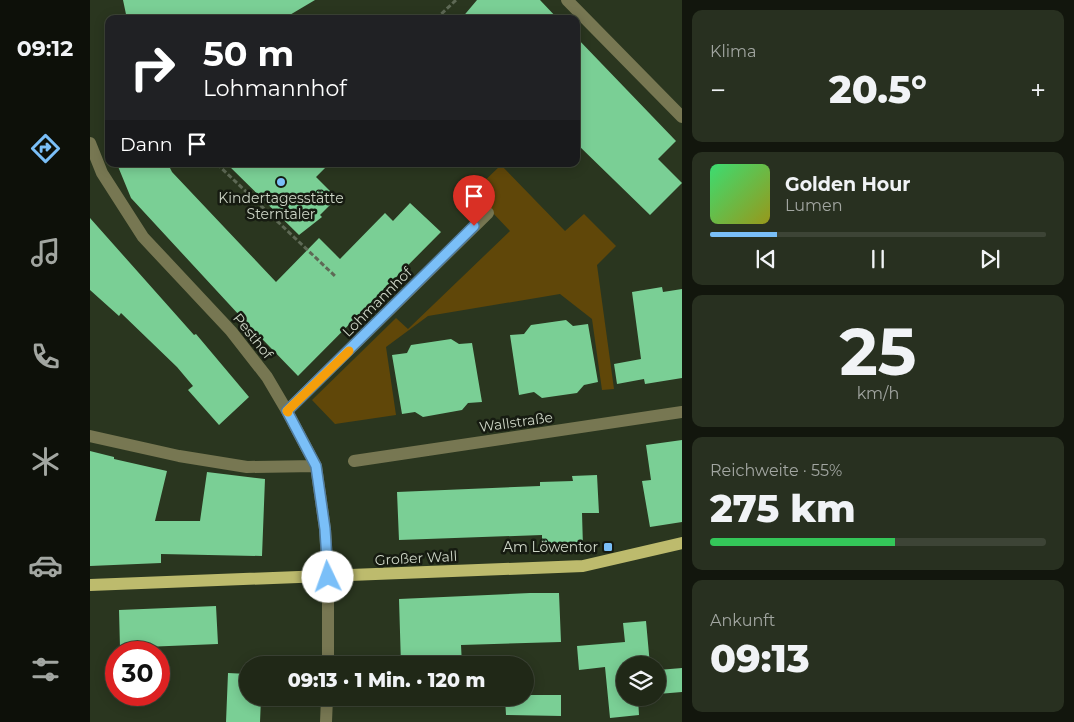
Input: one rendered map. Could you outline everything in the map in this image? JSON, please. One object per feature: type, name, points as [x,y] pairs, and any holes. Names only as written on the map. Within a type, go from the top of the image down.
[{"type":"main road","name":"Großer Wall","points":[[90,585],[582,566],[682,543]]},
{"type":"street","points":[[567,0],[682,117]]},
{"type":"street","name":"Pesthof","points":[[90,143],[102,173],[142,236],[231,331],[267,377],[316,466],[325,529],[328,577],[328,656]]},
{"type":"street","name":"Lohmannhof","points":[[287,411],[488,213]]},
{"type":"street","name":"Wallstraße","points":[[354,461],[682,412]]},
{"type":"street","points":[[90,436],[179,456],[247,467],[316,466]]},
{"type":"street","points":[[326,722],[327,706]]},
{"type":"path","points":[[440,15],[456,0]]},
{"type":"path","points":[[220,167],[336,277]]},
{"type":"shaded area","points":[[499,167],[503,167],[565,231],[584,214],[616,246],[597,265],[614,389],[602,390],[592,319],[560,294],[428,316],[386,347],[396,415],[335,424],[312,400],[396,318],[408,329],[510,231],[473,192]]},
{"type":"building","points":[[123,0],[315,0],[290,15],[126,15]]},
{"type":"building","points":[[477,0],[540,0],[554,15],[464,15]]},
{"type":"building","points":[[580,41],[676,141],[658,159],[682,183],[650,215],[580,147]]},
{"type":"building","points":[[118,167],[170,167],[172,172],[276,282],[319,238],[340,259],[385,213],[393,221],[410,203],[441,232],[298,376],[131,198]]},
{"type":"building","points":[[230,167],[326,167],[316,177],[337,198],[320,215],[322,217],[299,235]]},
{"type":"building","points":[[90,218],[194,335],[196,334],[249,397],[219,425],[188,390],[193,386],[177,367],[121,313],[119,316],[90,290]]},
{"type":"building","points":[[662,287],[663,292],[682,289],[682,378],[645,384],[644,379],[617,384],[614,364],[641,359],[632,292]]},
{"type":"building","points":[[566,320],[573,326],[588,324],[598,382],[584,385],[577,393],[542,398],[534,392],[519,395],[510,335],[524,334],[531,325]]},
{"type":"building","points":[[451,339],[459,344],[472,343],[482,402],[468,403],[462,410],[423,417],[415,412],[402,414],[392,355],[407,353],[411,345]]},
{"type":"building","points":[[682,440],[682,522],[650,527],[642,481],[651,480],[646,445]]},
{"type":"building","points":[[90,451],[114,457],[114,459],[167,471],[155,521],[200,521],[207,472],[265,479],[262,556],[161,554],[161,563],[90,566]]},
{"type":"building","points":[[597,475],[599,513],[582,513],[583,547],[542,549],[542,535],[399,540],[397,492],[540,486],[540,482],[573,481],[572,476]]},
{"type":"building","points":[[559,593],[561,642],[461,645],[462,656],[401,656],[399,599]]},
{"type":"building","points":[[216,606],[218,644],[170,646],[170,641],[120,641],[119,610]]},
{"type":"building","points":[[646,621],[649,656],[616,656],[616,706],[638,706],[639,715],[610,718],[605,667],[579,670],[577,646],[625,642],[623,623]]},
{"type":"building","points":[[682,668],[682,692],[666,693],[666,669]]},
{"type":"building","points":[[228,673],[239,674],[239,706],[261,706],[260,722],[226,722]]},
{"type":"building","points":[[534,695],[561,695],[561,716],[506,715],[505,706],[534,706]]},
{"type":"slow traffic","points":[[288,412],[349,351]]},
{"type":"place","name":"Kindertagesstätte Sterntaler","points":[[281,182]]},
{"type":"place","name":"Am Löwentor","points":[[608,547]]},
{"type":"route","points":[[328,577],[325,529],[316,466],[287,411],[474,226]]}]
